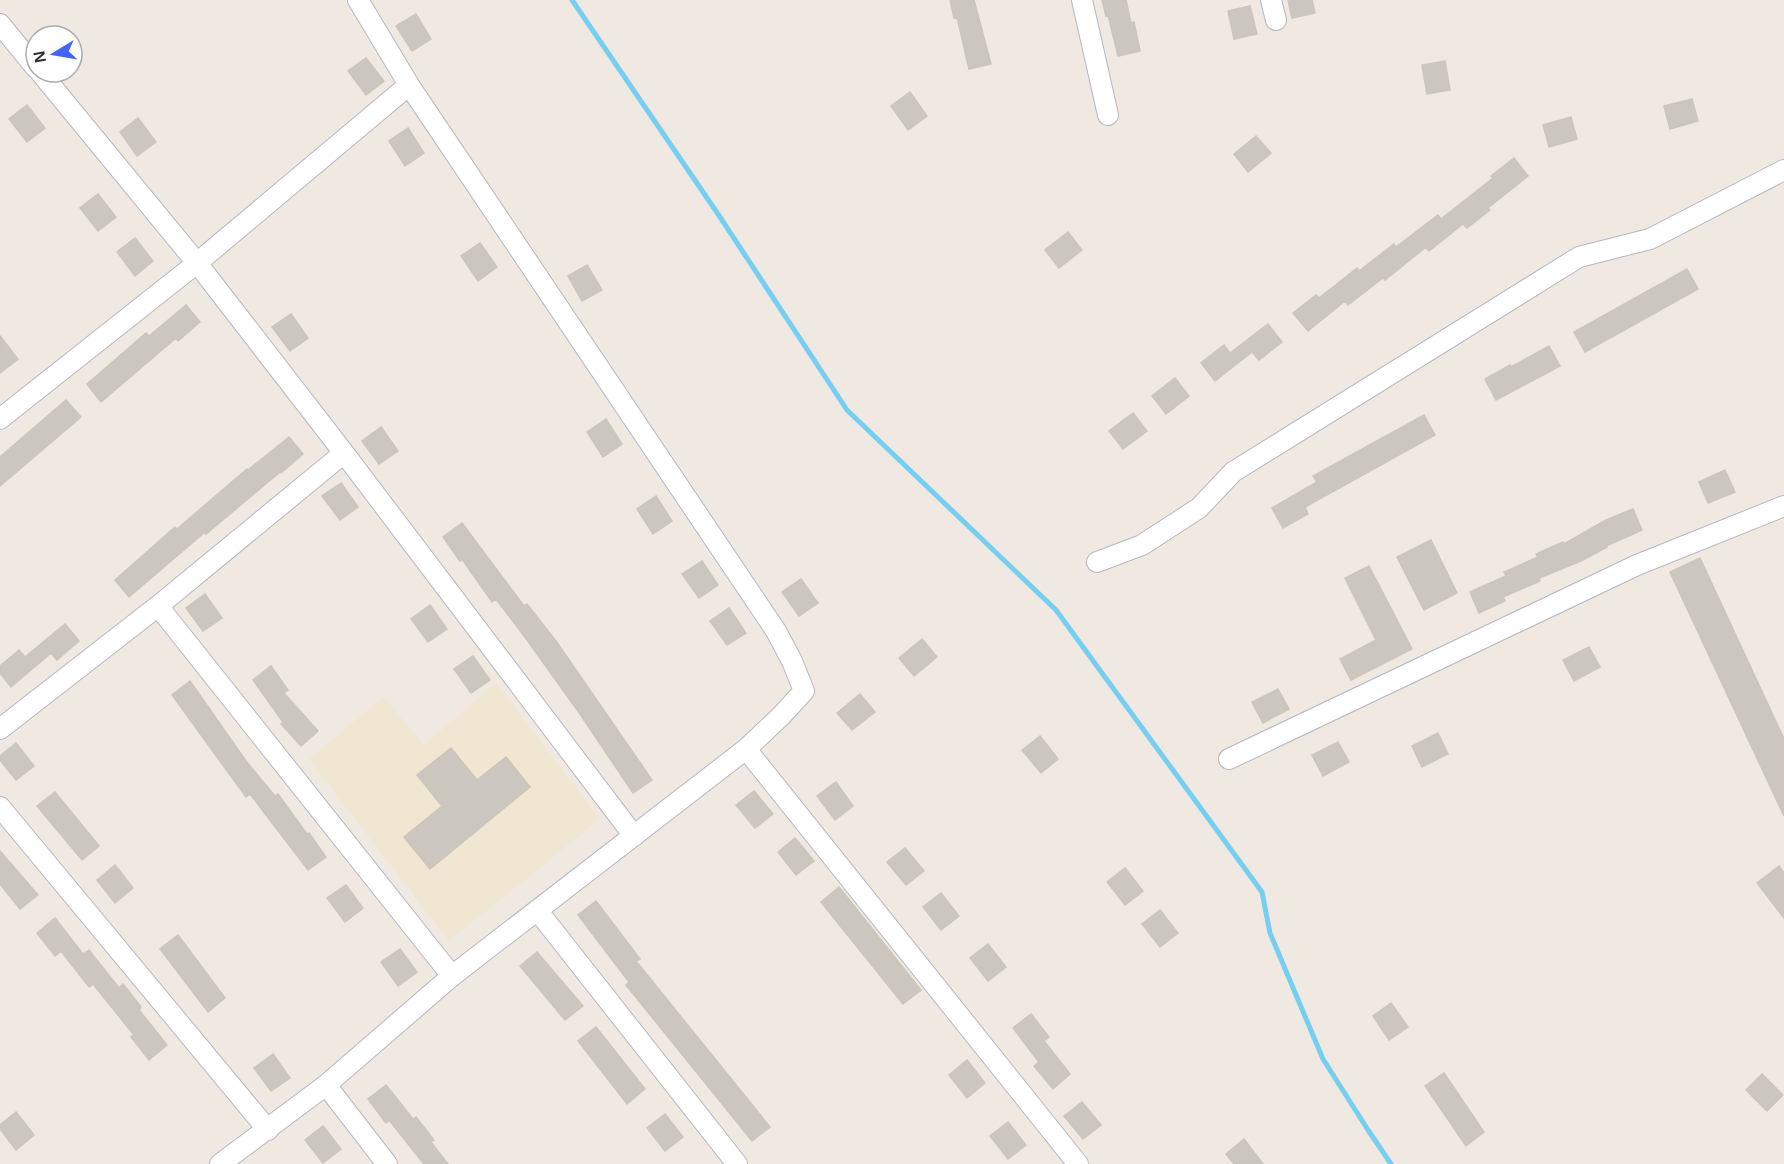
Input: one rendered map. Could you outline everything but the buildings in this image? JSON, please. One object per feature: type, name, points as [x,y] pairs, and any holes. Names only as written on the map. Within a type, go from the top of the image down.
[{"type":"street","points":[[220,1164],[326,1085],[452,976],[746,749],[804,691],[792,661],[776,631],[409,85],[358,0]]},
{"type":"street","points":[[1082,0],[1108,115]]},
{"type":"street","points":[[1271,0],[1276,20]]},
{"type":"street","points":[[0,24],[24,53]]},
{"type":"street","points":[[50,84],[197,263],[634,836]]},
{"type":"street","points":[[1,416],[197,263],[409,85]]},
{"type":"street","points":[[1097,562],[1142,545],[1199,508],[1233,472],[1579,257],[1650,240],[1784,170]]},
{"type":"street","points":[[0,729],[158,606],[344,453]]},
{"type":"street","points":[[1229,759],[1637,565],[1784,506]]},
{"type":"street","points":[[158,606],[452,976]]},
{"type":"street","points":[[746,749],[1076,1163]]},
{"type":"street","points":[[0,807],[268,1130]]},
{"type":"street","points":[[537,910],[737,1164]]},
{"type":"street","points":[[326,1085],[387,1164]]},
{"type":"shaded area","points":[[496,683],[600,819],[449,941],[309,759],[384,697],[424,745]]},
{"type":"waterway","points":[[572,0],[718,214],[847,410],[1056,610],[1262,892],[1270,933],[1323,1059],[1391,1164]]}]
